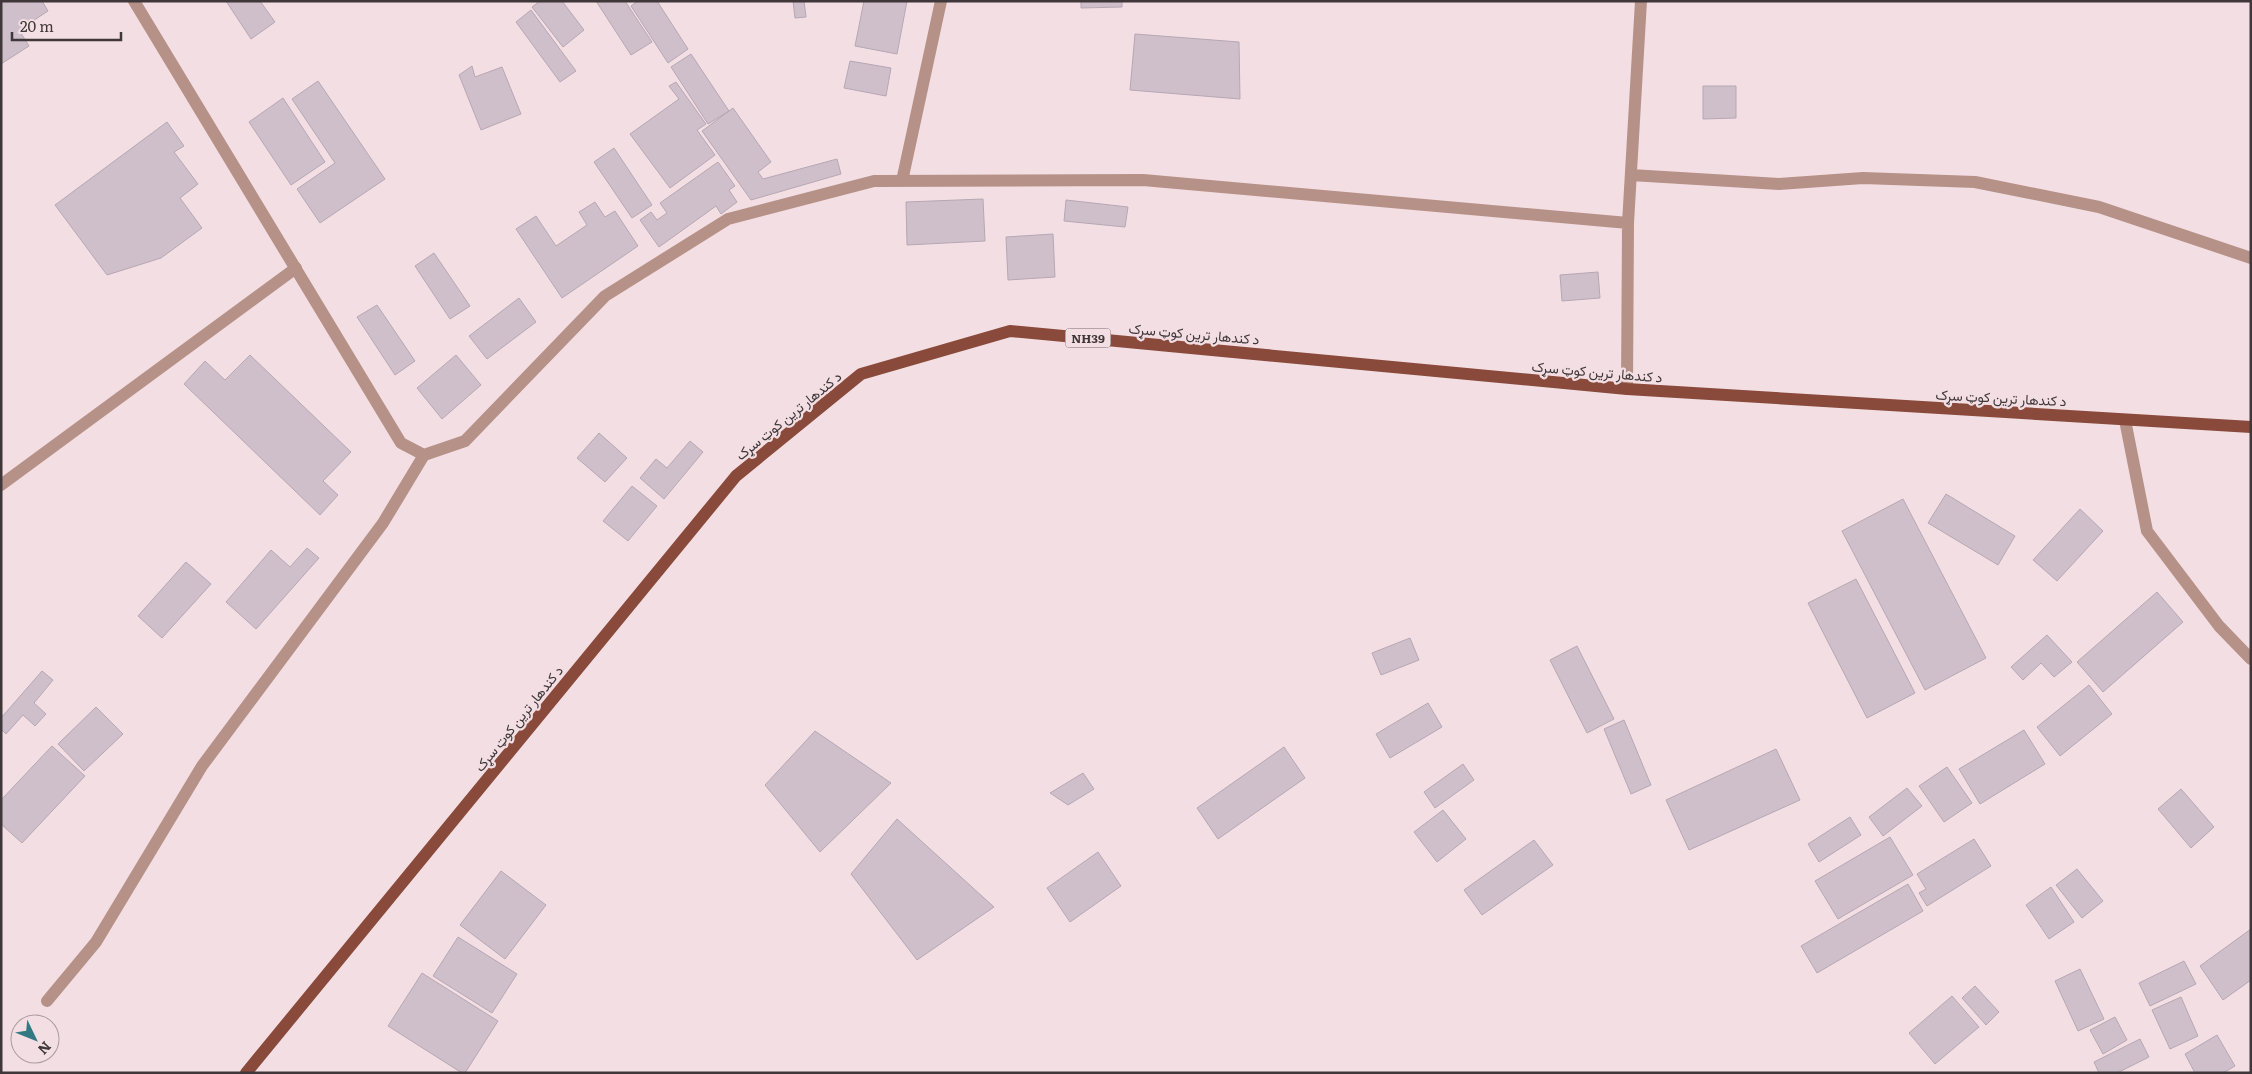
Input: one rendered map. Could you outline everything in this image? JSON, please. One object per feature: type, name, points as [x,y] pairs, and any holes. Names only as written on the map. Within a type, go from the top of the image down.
[{"type":"main road","name":"د کندهار ترين کوټ سړک","points":[[246,1073],[736,476],[861,374],[1010,331],[1627,390],[2251,428]]},
{"type":"street","points":[[134,1],[401,443],[424,455]]},
{"type":"street","points":[[902,181],[942,1]]},
{"type":"street","points":[[1627,390],[1628,223],[1641,1]]},
{"type":"street","points":[[1631,175],[1779,184],[1862,178],[1975,182],[2099,207],[2251,258]]},
{"type":"street","points":[[47,1002],[96,942],[202,766],[382,522],[424,455],[465,441],[605,296],[728,219],[874,181],[1144,180],[1628,223]]},
{"type":"street","points":[[1,485],[296,268]]},
{"type":"street","points":[[2124,420],[2147,531],[2219,626],[2251,659]]},
{"type":"building","points":[[1,1],[42,1],[48,11],[19,30],[29,46],[1,64]]},
{"type":"building","points":[[226,1],[260,1],[275,22],[251,39]]},
{"type":"building","points":[[540,1],[562,1],[584,30],[563,47],[532,7]]},
{"type":"building","points":[[596,1],[625,1],[652,42],[631,55]]},
{"type":"building","points":[[638,1],[657,1],[688,49],[668,63],[631,6]]},
{"type":"building","points":[[793,1],[804,1],[806,17],[795,18]]},
{"type":"building","points":[[864,1],[907,1],[897,54],[855,46]]},
{"type":"building","points":[[1081,1],[1122,1],[1122,7],[1081,8]]},
{"type":"building","points":[[531,10],[576,71],[560,82],[516,22]]},
{"type":"building","points":[[1135,34],[1239,42],[1240,99],[1130,90]]},
{"type":"building","points":[[691,54],[729,111],[708,124],[671,67]]},
{"type":"building","points":[[850,61],[891,68],[886,96],[844,88]]},
{"type":"building","points":[[472,66],[475,77],[502,67],[521,114],[481,130],[459,75]]},
{"type":"building","points":[[318,81],[385,179],[320,223],[297,189],[335,163],[292,99]]},
{"type":"building","points":[[676,82],[706,124],[697,130],[715,155],[670,188],[630,134],[679,99],[669,86]]},
{"type":"building","points":[[1703,86],[1736,86],[1736,118],[1703,119]]},
{"type":"building","points":[[283,98],[325,162],[291,185],[249,122]]},
{"type":"building","points":[[733,108],[771,162],[758,172],[763,179],[837,159],[841,174],[751,200],[702,131]]},
{"type":"building","points":[[167,122],[184,146],[174,152],[198,184],[180,198],[202,228],[161,258],[107,275],[55,205]]},
{"type":"building","points":[[614,148],[652,205],[632,218],[594,162]]},
{"type":"building","points":[[718,162],[735,186],[729,190],[737,202],[721,214],[716,206],[659,247],[640,220],[651,212],[657,220],[667,213],[660,203]]},
{"type":"building","points":[[983,199],[985,241],[907,245],[906,202]]},
{"type":"building","points":[[1066,200],[1128,207],[1125,227],[1064,221]]},
{"type":"building","points":[[595,202],[605,217],[615,211],[638,246],[562,298],[516,229],[536,216],[556,246],[587,225],[579,212]]},
{"type":"building","points":[[1053,234],[1055,277],[1008,280],[1006,237]]},
{"type":"building","points":[[434,253],[470,306],[450,319],[415,266]]},
{"type":"building","points":[[1598,272],[1600,298],[1562,301],[1560,275]]},
{"type":"building","points":[[519,298],[536,322],[487,359],[469,336]]},
{"type":"building","points":[[377,305],[415,361],[395,375],[357,317]]},
{"type":"building","points":[[250,355],[351,452],[323,481],[338,495],[320,515],[184,384],[205,361],[225,380]]},
{"type":"building","points":[[456,355],[481,385],[442,419],[417,388]]},
{"type":"building","points":[[599,433],[627,458],[605,482],[577,458]]},
{"type":"building","points":[[690,441],[703,452],[664,499],[640,478],[656,459],[667,468]]},
{"type":"building","points":[[632,486],[657,506],[628,541],[603,521]]},
{"type":"building","points":[[1946,494],[2015,536],[1998,565],[1928,523]]},
{"type":"building","points":[[1903,499],[1986,658],[1925,690],[1842,531]]},
{"type":"building","points":[[2080,509],[2103,531],[2057,581],[2033,560]]},
{"type":"building","points":[[307,548],[319,558],[256,629],[226,602],[271,550],[290,567]]},
{"type":"building","points":[[186,562],[211,584],[162,638],[138,616]]},
{"type":"building","points":[[1856,579],[1915,693],[1867,718],[1808,603]]},
{"type":"building","points":[[2157,592],[2183,622],[2103,692],[2077,662]]},
{"type":"building","points":[[2047,635],[2072,662],[2054,677],[2041,663],[2023,680],[2011,667]]},
{"type":"building","points":[[1410,638],[1419,660],[1381,675],[1372,653]]},
{"type":"building","points":[[1577,646],[1614,719],[1587,733],[1550,660]]},
{"type":"building","points":[[42,671],[53,680],[34,703],[46,714],[35,726],[23,715],[6,734],[1,729],[1,718]]},
{"type":"building","points":[[2089,685],[2112,714],[2060,756],[2037,727]]},
{"type":"building","points":[[1428,703],[1442,727],[1390,758],[1376,734]]},
{"type":"building","points":[[96,707],[123,734],[84,771],[58,744]]},
{"type":"building","points":[[1624,720],[1651,785],[1631,794],[1604,729]]},
{"type":"building","points":[[2024,730],[2045,764],[1980,804],[1959,769]]},
{"type":"building","points":[[815,731],[891,783],[820,852],[765,785]]},
{"type":"building","points":[[52,746],[85,776],[22,843],[1,824],[1,800]]},
{"type":"building","points":[[1284,747],[1305,778],[1218,839],[1197,808]]},
{"type":"building","points":[[1776,749],[1800,800],[1689,850],[1666,800]]},
{"type":"building","points":[[1463,764],[1474,780],[1435,808],[1424,792]]},
{"type":"building","points":[[1947,767],[1972,803],[1944,822],[1919,786]]},
{"type":"building","points":[[1083,773],[1094,789],[1068,805],[1050,793]]},
{"type":"building","points":[[1907,788],[1922,806],[1883,836],[1869,817]]},
{"type":"building","points":[[2181,789],[2214,827],[2191,848],[2158,809]]},
{"type":"building","points":[[1443,810],[1466,839],[1437,862],[1414,832]]},
{"type":"building","points":[[1850,817],[1861,835],[1819,862],[1808,844]]},
{"type":"building","points":[[897,819],[994,907],[917,960],[851,874]]},
{"type":"building","points":[[1890,837],[1913,875],[1838,919],[1815,881]]},
{"type":"building","points":[[1974,839],[1991,866],[1927,906],[1919,893],[1926,889],[1917,874]]},
{"type":"building","points":[[1534,840],[1553,865],[1482,915],[1464,890]]},
{"type":"building","points":[[1098,852],[1121,886],[1070,922],[1047,888]]},
{"type":"building","points":[[2077,869],[2103,901],[2082,918],[2056,885]]},
{"type":"building","points":[[501,871],[546,905],[505,959],[460,925]]},
{"type":"building","points":[[1908,884],[1923,911],[1817,973],[1801,946]]},
{"type":"building","points":[[2051,887],[2074,922],[2049,939],[2026,905]]},
{"type":"building","points":[[2251,929],[2251,980],[2223,1000],[2200,966]]},
{"type":"building","points":[[458,937],[517,974],[492,1013],[433,976]]},
{"type":"building","points":[[2184,961],[2196,984],[2150,1006],[2139,983]]},
{"type":"building","points":[[2080,969],[2104,1019],[2078,1031],[2055,981]]},
{"type":"building","points":[[422,973],[498,1021],[465,1073],[462,1073],[388,1026]]},
{"type":"building","points":[[1975,986],[1999,1012],[1986,1025],[1962,998]]},
{"type":"building","points":[[1952,996],[1979,1027],[1935,1064],[1909,1033]]},
{"type":"building","points":[[2181,997],[2198,1036],[2170,1049],[2152,1010]]},
{"type":"building","points":[[2115,1017],[2127,1040],[2103,1054],[2090,1030]]},
{"type":"building","points":[[2217,1035],[2235,1066],[2223,1073],[2195,1073],[2185,1054]]},
{"type":"building","points":[[2140,1039],[2149,1057],[2117,1073],[2099,1073],[2094,1062]]}]
